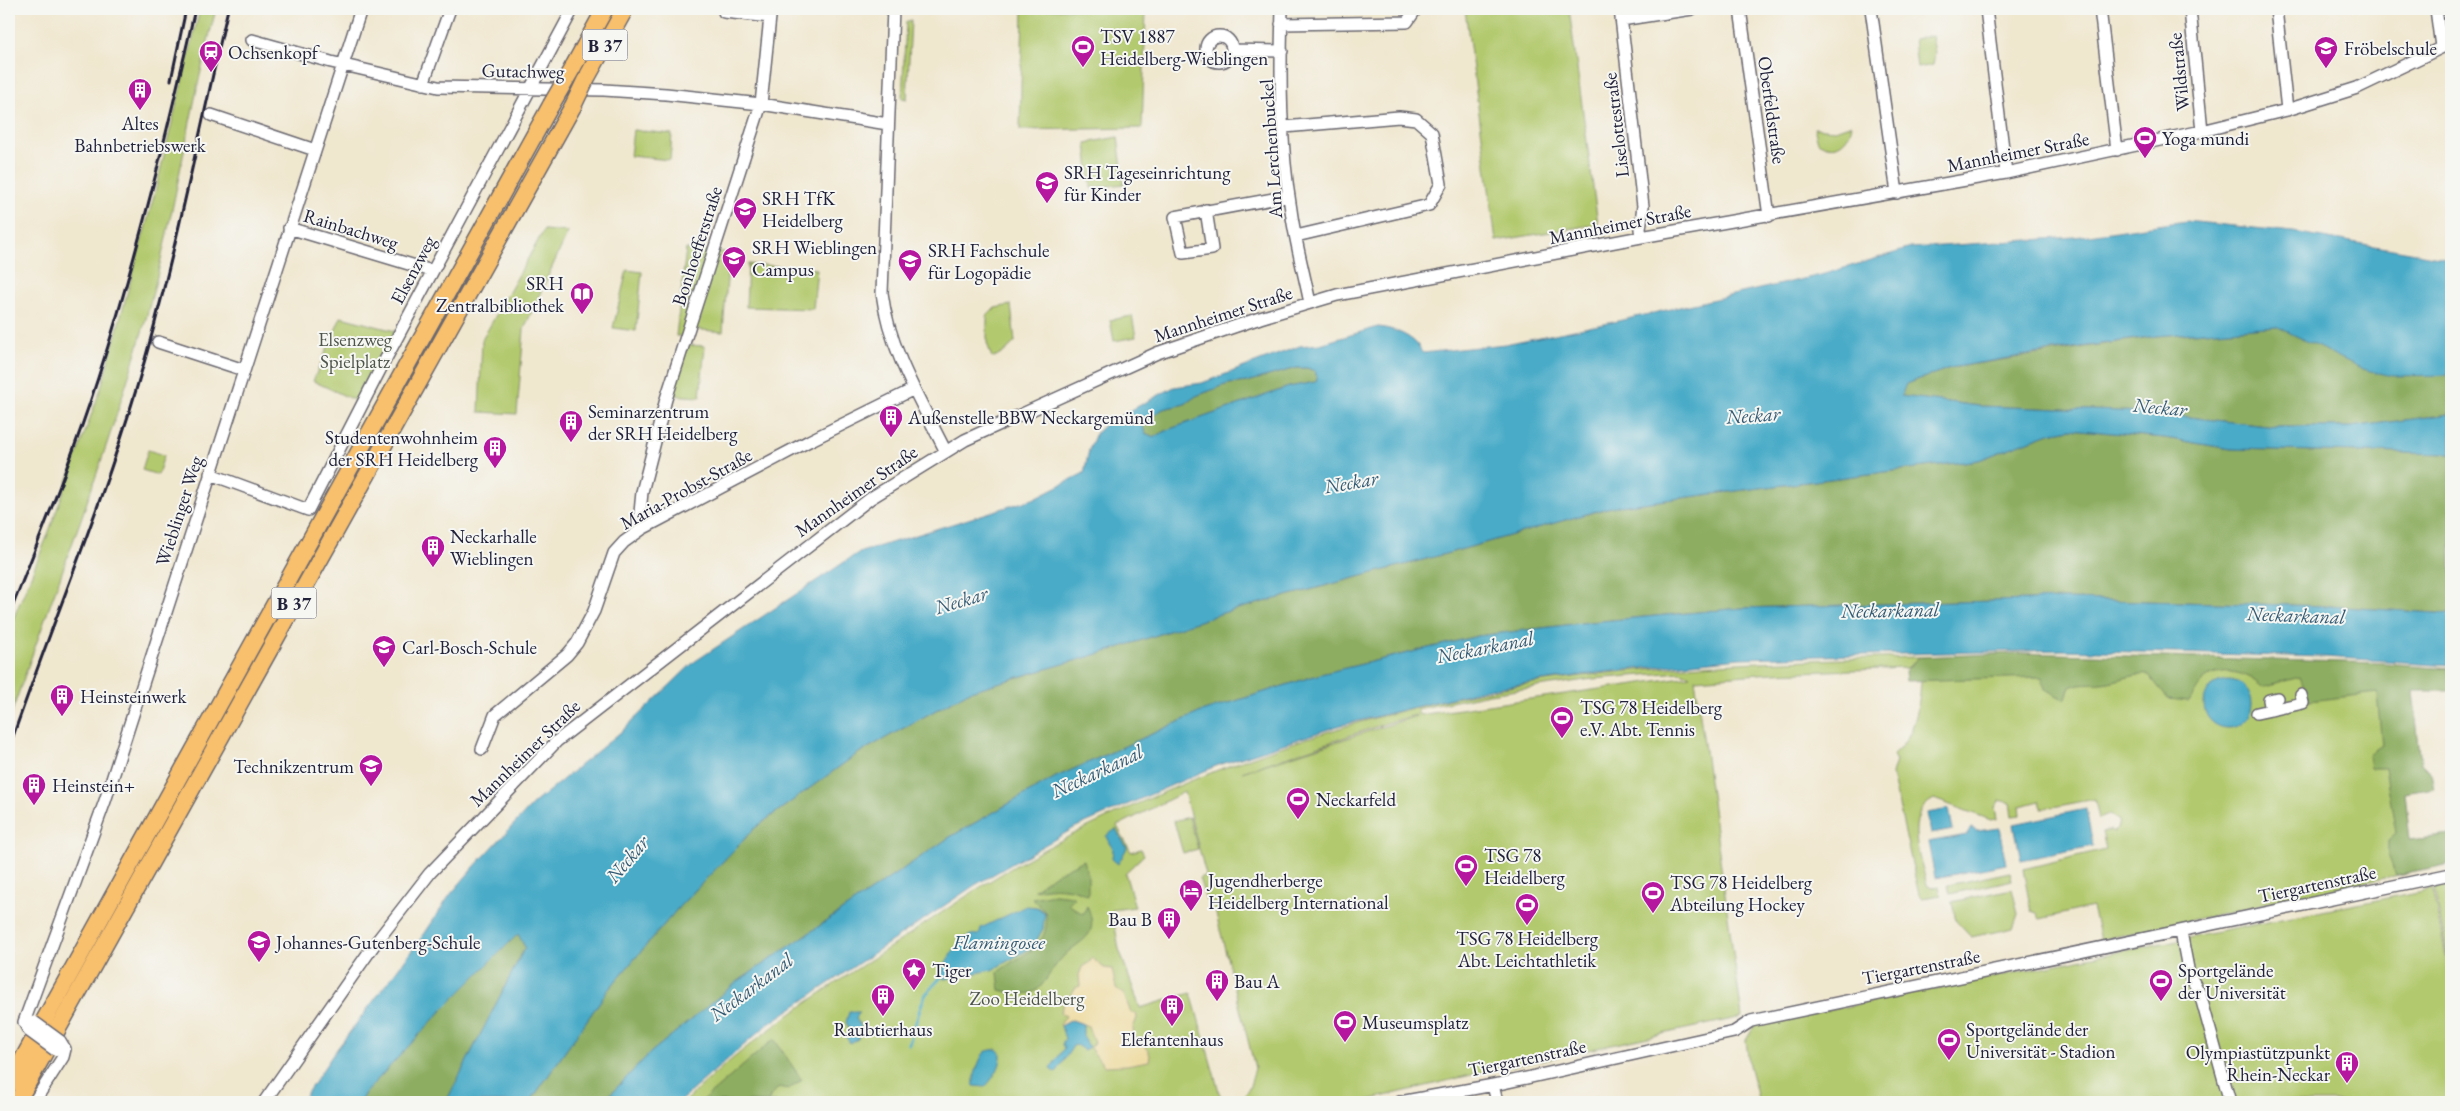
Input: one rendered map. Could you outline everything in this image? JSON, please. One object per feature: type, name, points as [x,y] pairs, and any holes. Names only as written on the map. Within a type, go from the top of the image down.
[{"type":"highway","name":"B 37","points":[[9,1084],[605,9]]},
{"type":"highway","name":"B 37","points":[[18,1102],[625,9]]},
{"type":"street","name":"Wieblinger Weg","points":[[34,1102],[61,1049],[29,1025],[105,801],[289,228],[345,65],[362,9]]},
{"type":"street","points":[[423,84],[450,9]]},
{"type":"street","name":"Elsenzweg","points":[[210,474],[308,510],[432,271],[573,9]]},
{"type":"street","points":[[893,9],[882,293],[888,327],[914,389],[945,450]]},
{"type":"street","name":"Am Lerchenbuckel","points":[[1282,9],[1284,127],[1288,196],[1310,303]]},
{"type":"street","points":[[1281,24],[1407,22],[1416,9]]},
{"type":"street","points":[[1621,14],[1692,9]]},
{"type":"street","name":"Oberfeldstraße","points":[[1740,9],[1769,216]]},
{"type":"street","points":[[1871,9],[1897,193]]},
{"type":"street","points":[[1986,9],[2006,173]]},
{"type":"street","points":[[2100,9],[2117,150]]},
{"type":"street","name":"Wildstraße","points":[[2190,9],[2202,131]]},
{"type":"street","points":[[2276,9],[2287,110]]},
{"type":"street","points":[[2436,9],[2448,45]]},
{"type":"street","name":"Bonhoefferstraße","points":[[642,529],[639,523],[642,492],[666,399],[761,104],[770,17],[724,12]]},
{"type":"street","name":"Liselottestraße","points":[[1621,14],[1643,206],[1640,229],[1641,237]]},
{"type":"street","name":"Gutachweg","points":[[252,40],[423,84],[447,87],[530,88],[666,94],[761,104],[888,124]]},
{"type":"street","name":"Mannheimer Straße","points":[[264,1102],[323,1015],[430,873],[557,740],[871,498],[945,450],[1157,353],[1337,295],[1641,237],[2006,173],[2202,131],[2287,110],[2357,88],[2448,45]]},
{"type":"street","name":"Am Lerchenbuckel","points":[[1232,50],[1282,51]]},
{"type":"street","points":[[211,115],[315,150]]},
{"type":"street","points":[[1284,127],[1399,117],[1416,119],[1432,133],[1441,184],[1429,205],[1296,236]]},
{"type":"street","points":[[1206,210],[1288,196]]},
{"type":"street","name":"Rainbachweg","points":[[289,228],[432,271]]},
{"type":"street","points":[[158,342],[244,370]]},
{"type":"street","name":"Maria-Probst-Straße","points":[[482,749],[495,715],[567,655],[577,643],[594,611],[614,553],[624,542],[642,529],[809,441],[914,389]]},
{"type":"street","points":[[2257,713],[2286,702]]},
{"type":"street","name":"Tiergartenstraße","points":[[1400,1102],[1493,1085],[1734,1032],[1751,1022],[2451,874]]},
{"type":"street","points":[[2181,932],[2189,974],[2200,994],[2230,1102]]},
{"type":"street","points":[[1493,1085],[1497,1102]]},
{"type":"green space","points":[[200,9],[216,9],[206,47],[166,239],[147,315],[99,468],[9,720],[9,629],[47,537],[101,388],[154,196]]},
{"type":"green space","name":"TSV 1887 Heidelberg-Wieblingen","points":[[1023,9],[1146,9],[1142,128],[1020,130]]},
{"type":"green space","points":[[1465,9],[1569,9],[1598,224],[1496,241]]},
{"type":"green space","points":[[911,20],[907,99],[902,98],[906,22]]},
{"type":"green space","points":[[1932,36],[1935,53],[1933,65],[1917,68],[1914,39]]},
{"type":"green space","points":[[1852,124],[1848,136],[1840,144],[1830,146],[1818,142],[1814,128],[1835,130]]},
{"type":"green space","points":[[633,130],[672,134],[670,160],[630,156]]},
{"type":"green space","points":[[1118,137],[1124,184],[1091,188],[1086,143]]},
{"type":"green space","points":[[544,230],[568,232],[524,329],[517,414],[479,412],[482,340]]},
{"type":"green space","points":[[686,249],[710,251],[683,336],[676,336]]},
{"type":"green space","points":[[717,251],[729,253],[723,332],[692,329]]},
{"type":"green space","points":[[748,264],[817,269],[813,309],[746,307]]},
{"type":"green space","points":[[627,270],[642,272],[636,331],[613,328]]},
{"type":"green space","points":[[1011,305],[1015,342],[1002,354],[992,358],[987,343],[987,316],[995,308]]},
{"type":"green space","points":[[2451,306],[2451,414],[2352,427],[2275,427],[2145,412],[1979,406],[1901,396],[1905,384],[1950,368],[2156,336],[2277,326]]},
{"type":"green space","points":[[1132,316],[1136,337],[1114,341],[1110,320]]},
{"type":"green space","name":"Elsenzweg Spielplatz","points":[[341,317],[395,331],[358,402],[313,381]]},
{"type":"green space","points":[[687,345],[705,346],[700,397],[671,395]]},
{"type":"green space","points":[[1296,368],[1307,368],[1315,371],[1317,380],[1289,387],[1170,429],[1154,437],[1145,433],[1144,421],[1163,409],[1185,404],[1196,396],[1228,384],[1247,382]]},
{"type":"green space","points":[[2070,429],[2165,438],[2231,449],[2451,454],[2451,614],[2328,606],[2066,599],[1742,608],[1590,622],[1478,636],[1321,674],[1201,712],[1056,777],[950,837],[737,982],[650,1053],[603,1102],[530,1102],[608,990],[679,907],[756,827],[857,754],[970,691],[1112,650],[1226,612],[1449,553],[1611,507],[1979,460],[2049,433]]},
{"type":"green space","points":[[148,450],[164,455],[158,475],[142,470]]},
{"type":"green space","points":[[2018,653],[2382,663],[2451,668],[2451,691],[2413,691],[2421,763],[2431,773],[2434,788],[2405,793],[2410,840],[2451,835],[2451,864],[2396,875],[2388,855],[2388,840],[2396,833],[2385,768],[2371,768],[2369,754],[2382,745],[2377,693],[2309,701],[2300,677],[2262,687],[2249,678],[2235,672],[2220,672],[2205,679],[2189,701],[2168,699],[2149,675],[2137,675],[2107,682],[2074,685],[2070,687],[2065,700],[2045,689],[2042,677],[1906,681],[1905,671],[1919,657]]},
{"type":"green space","name":"TSG 78 Heidelberg","points":[[1919,657],[1907,668],[1772,673],[1695,679],[1742,1017],[1475,1074],[1360,1102],[1240,1102],[1250,1086],[1255,1068],[1212,898],[1206,900],[1199,878],[1206,875],[1184,792],[1117,826],[1131,852],[1141,849],[1144,855],[1125,873],[1135,907],[1112,910],[1119,949],[1140,1008],[1191,993],[1222,1102],[685,1102],[709,1079],[761,1036],[845,977],[1000,875],[1041,851],[1112,815],[1164,792],[1270,751],[1378,717],[1433,703],[1488,691],[1595,674],[1757,662]],"holes":[[[1681,672],[1690,676],[1419,715],[1417,709],[1489,694],[1592,679]],[[1416,716],[1242,772],[1387,723]]]},
{"type":"green space","points":[[2069,664],[2388,673],[2408,873],[2100,940],[2092,907],[2040,919],[2037,913],[2031,911],[2023,869],[2106,849],[2102,832],[2111,830],[2112,832],[2117,829],[2119,821],[2111,814],[2099,819],[2095,799],[2042,809],[2040,801],[2020,806],[2021,815],[2012,816],[2010,803],[2000,800],[1995,807],[1997,819],[1991,820],[1934,799],[1924,806],[1919,816],[1916,826],[1916,838],[1927,885],[1931,888],[1939,886],[1941,895],[1922,898],[1919,895],[1892,774],[1896,761],[1893,755],[1908,737],[1913,726],[1919,704],[1922,668]]},
{"type":"green space","points":[[1189,817],[1198,849],[1183,853],[1174,821]]},
{"type":"green space","points":[[1084,860],[1088,876],[1088,895],[1061,888],[1034,890],[1054,875]]},
{"type":"green space","points":[[2010,872],[2012,880],[1950,894],[1948,885]]},
{"type":"green space","points":[[2451,885],[2451,972],[2434,889]]},
{"type":"green space","points":[[2012,889],[2018,914],[2013,928],[1971,937],[1956,921],[1952,902]]},
{"type":"green space","name":"Sportgelände der Universität","points":[[2432,889],[2451,979],[2451,1102],[1759,1102],[1749,1065],[1746,1040],[1755,1025]]},
{"type":"green space","points":[[1055,894],[1072,896],[1074,898],[1068,904],[1083,914],[1087,906],[1092,925],[1090,932],[1061,959],[1038,989],[1025,994],[1000,990],[998,972],[1032,949],[1044,935],[1046,913],[1032,898]]},
{"type":"green space","points":[[518,933],[525,947],[446,1102],[360,1102],[365,1093],[445,1007]]},
{"type":"green space","points":[[774,1039],[802,1080],[789,1089],[779,1087],[771,1095],[768,1102],[701,1102]]},
{"type":"sand","points":[[1092,958],[1104,968],[1112,969],[1116,988],[1124,995],[1131,1013],[1136,1013],[1137,1018],[1133,1028],[1134,1037],[1143,1040],[1150,1055],[1149,1061],[1127,1065],[1104,1066],[1090,1048],[1094,1042],[1088,1026],[1072,1020],[1060,1025],[1066,1016],[1060,1013],[1066,997],[1069,999],[1075,988],[1080,986],[1079,975],[1082,967],[1090,962]]},
{"type":"water","name":"Neckar","points":[[2186,221],[2293,232],[2451,259],[2451,375],[2392,376],[2363,369],[2276,326],[2156,336],[1950,368],[1906,384],[1901,396],[1979,406],[2145,412],[2275,427],[2352,427],[2451,414],[2451,454],[2231,449],[2165,438],[2070,429],[2049,433],[1979,460],[1611,507],[1449,553],[1226,612],[1112,650],[970,691],[857,754],[756,827],[679,907],[608,990],[530,1102],[446,1102],[525,947],[518,934],[445,1007],[365,1093],[360,1102],[301,1102],[334,1053],[425,933],[450,895],[473,868],[533,804],[622,731],[694,662],[858,553],[1033,499],[1084,473],[1089,450],[1096,433],[1107,423],[1174,387],[1202,383],[1300,346],[1320,344],[1378,327],[1403,334],[1416,343],[1423,353],[1505,344],[1609,323],[1821,275],[1911,248],[2075,237]],"holes":[[[1296,368],[1307,368],[1315,371],[1317,380],[1315,382],[1289,387],[1170,429],[1154,437],[1145,433],[1143,427],[1145,421],[1163,409],[1185,404],[1196,396],[1228,384],[1247,382]]]},
{"type":"water","name":"Neckarkanal","points":[[2066,599],[2328,606],[2451,614],[2451,665],[2324,657],[2063,650],[1740,658],[1597,673],[1488,689],[1338,726],[1216,766],[1076,827],[975,885],[767,1025],[679,1102],[603,1102],[650,1053],[737,982],[950,837],[1056,777],[1201,712],[1321,674],[1478,636],[1590,622],[1742,608]]},
{"type":"water","points":[[2228,680],[2237,682],[2245,687],[2250,695],[2252,704],[2250,713],[2245,721],[2237,726],[2228,728],[2219,726],[2211,721],[2206,713],[2204,704],[2206,695],[2211,687],[2219,682]]},
{"type":"water","points":[[1949,809],[1953,830],[1931,834],[1927,813]]},
{"type":"water","points":[[2086,809],[2093,846],[2021,860],[2014,824]]},
{"type":"water","points":[[1971,828],[1977,831],[1999,828],[2006,864],[1935,878],[1928,842],[1967,835]]},
{"type":"water","points":[[1116,829],[1127,848],[1118,864],[1112,859],[1113,848],[1106,836]]},
{"type":"water","name":"Flamingosee","points":[[1026,906],[1037,907],[1045,913],[1043,929],[1033,947],[992,970],[945,979],[942,976],[948,959],[962,941],[971,935],[979,935],[981,928]]},
{"type":"water","points":[[849,1012],[859,1012],[856,1019],[861,1027],[858,1039],[850,1043],[846,1037],[849,1030],[846,1022]]},
{"type":"water","points":[[1072,1020],[1083,1024],[1083,1036],[1089,1047],[1084,1050],[1076,1045],[1073,1046],[1056,1073],[1050,1069],[1064,1048],[1062,1045],[1065,1039],[1061,1026]]},
{"type":"water","points":[[997,1049],[1001,1054],[1001,1059],[994,1076],[985,1087],[974,1086],[975,1074],[983,1054]]},
{"type":"waterway","points":[[909,1044],[926,994],[942,976]]},
{"type":"railway","points":[[171,80],[186,9]]},
{"type":"railway","points":[[9,615],[77,438],[126,287],[151,195],[195,9]]},
{"type":"railway","points":[[9,748],[107,480],[150,343],[174,248],[228,9]]},
{"type":"place","name":"TSV 1887 Heidelberg-Wieblingen","points":[[1083,68]]},
{"type":"place","name":"Fröbelschule","points":[[2326,69]]},
{"type":"place","name":"Ochsenkopf","points":[[211,73]]},
{"type":"place","name":"Altes Bahnbetriebswerk","points":[[140,111]]},
{"type":"place","name":"Yoga mundi","points":[[2145,159]]},
{"type":"place","name":"SRH Tageseinrichtung für Kinder","points":[[1047,204]]},
{"type":"place","name":"SRH TfK Heidelberg","points":[[745,230]]},
{"type":"place","name":"SRH Wieblingen Campus","points":[[734,279]]},
{"type":"place","name":"SRH Fachschule für Logopädie","points":[[910,282]]},
{"type":"place","name":"SRH Zentralbibliothek","points":[[582,315]]},
{"type":"place","name":"Außenstelle BBW Neckargemünd","points":[[891,438]]},
{"type":"place","name":"Seminarzentrum der SRH Heidelberg","points":[[571,443]]},
{"type":"place","name":"Studentenwohnheim der SRH Heidelberg","points":[[495,469]]},
{"type":"place","name":"Neckarhalle Wieblingen","points":[[433,568]]},
{"type":"place","name":"Carl-Bosch-Schule","points":[[384,668]]},
{"type":"place","name":"Heinsteinwerk","points":[[62,717]]},
{"type":"place","name":"TSG 78 Heidelberg e.V. Abt. Tennis","points":[[1562,739]]},
{"type":"place","name":"Technikzentrum","points":[[371,787]]},
{"type":"place","name":"Heinstein+","points":[[34,806]]},
{"type":"place","name":"Neckarfeld","points":[[1298,820]]},
{"type":"place","name":"TSG 78 Heidelberg","points":[[1466,887]]},
{"type":"place","name":"Jugendherberge Heidelberg International","points":[[1191,912]]},
{"type":"place","name":"TSG 78 Heidelberg Abteilung Hockey","points":[[1653,914]]},
{"type":"place","name":"TSG 78 Heidelberg Abt. Leichtathletik","points":[[1527,926]]},
{"type":"place","name":"Bau B","points":[[1169,940]]},
{"type":"place","name":"Johannes-Gutenberg-Schule","points":[[259,963]]},
{"type":"place","name":"Tiger","points":[[914,991]]},
{"type":"place","name":"Bau A","points":[[1217,1002]]},
{"type":"place","name":"Sportgelände der Universität","points":[[2161,1002]]},
{"type":"place","name":"Raubtierhaus","points":[[883,1017]]},
{"type":"place","name":"Elefantenhaus","points":[[1172,1027]]},
{"type":"place","name":"Museumsplatz","points":[[1345,1043]]},
{"type":"place","name":"Sportgelände der Universität - Stadion","points":[[1949,1061]]},
{"type":"place","name":"Olympiastützpunkt Rhein-Neckar","points":[[2347,1084]]},
{"type":"park label","name":"Zoo Heidelberg","points":[[1027,998]]}]
